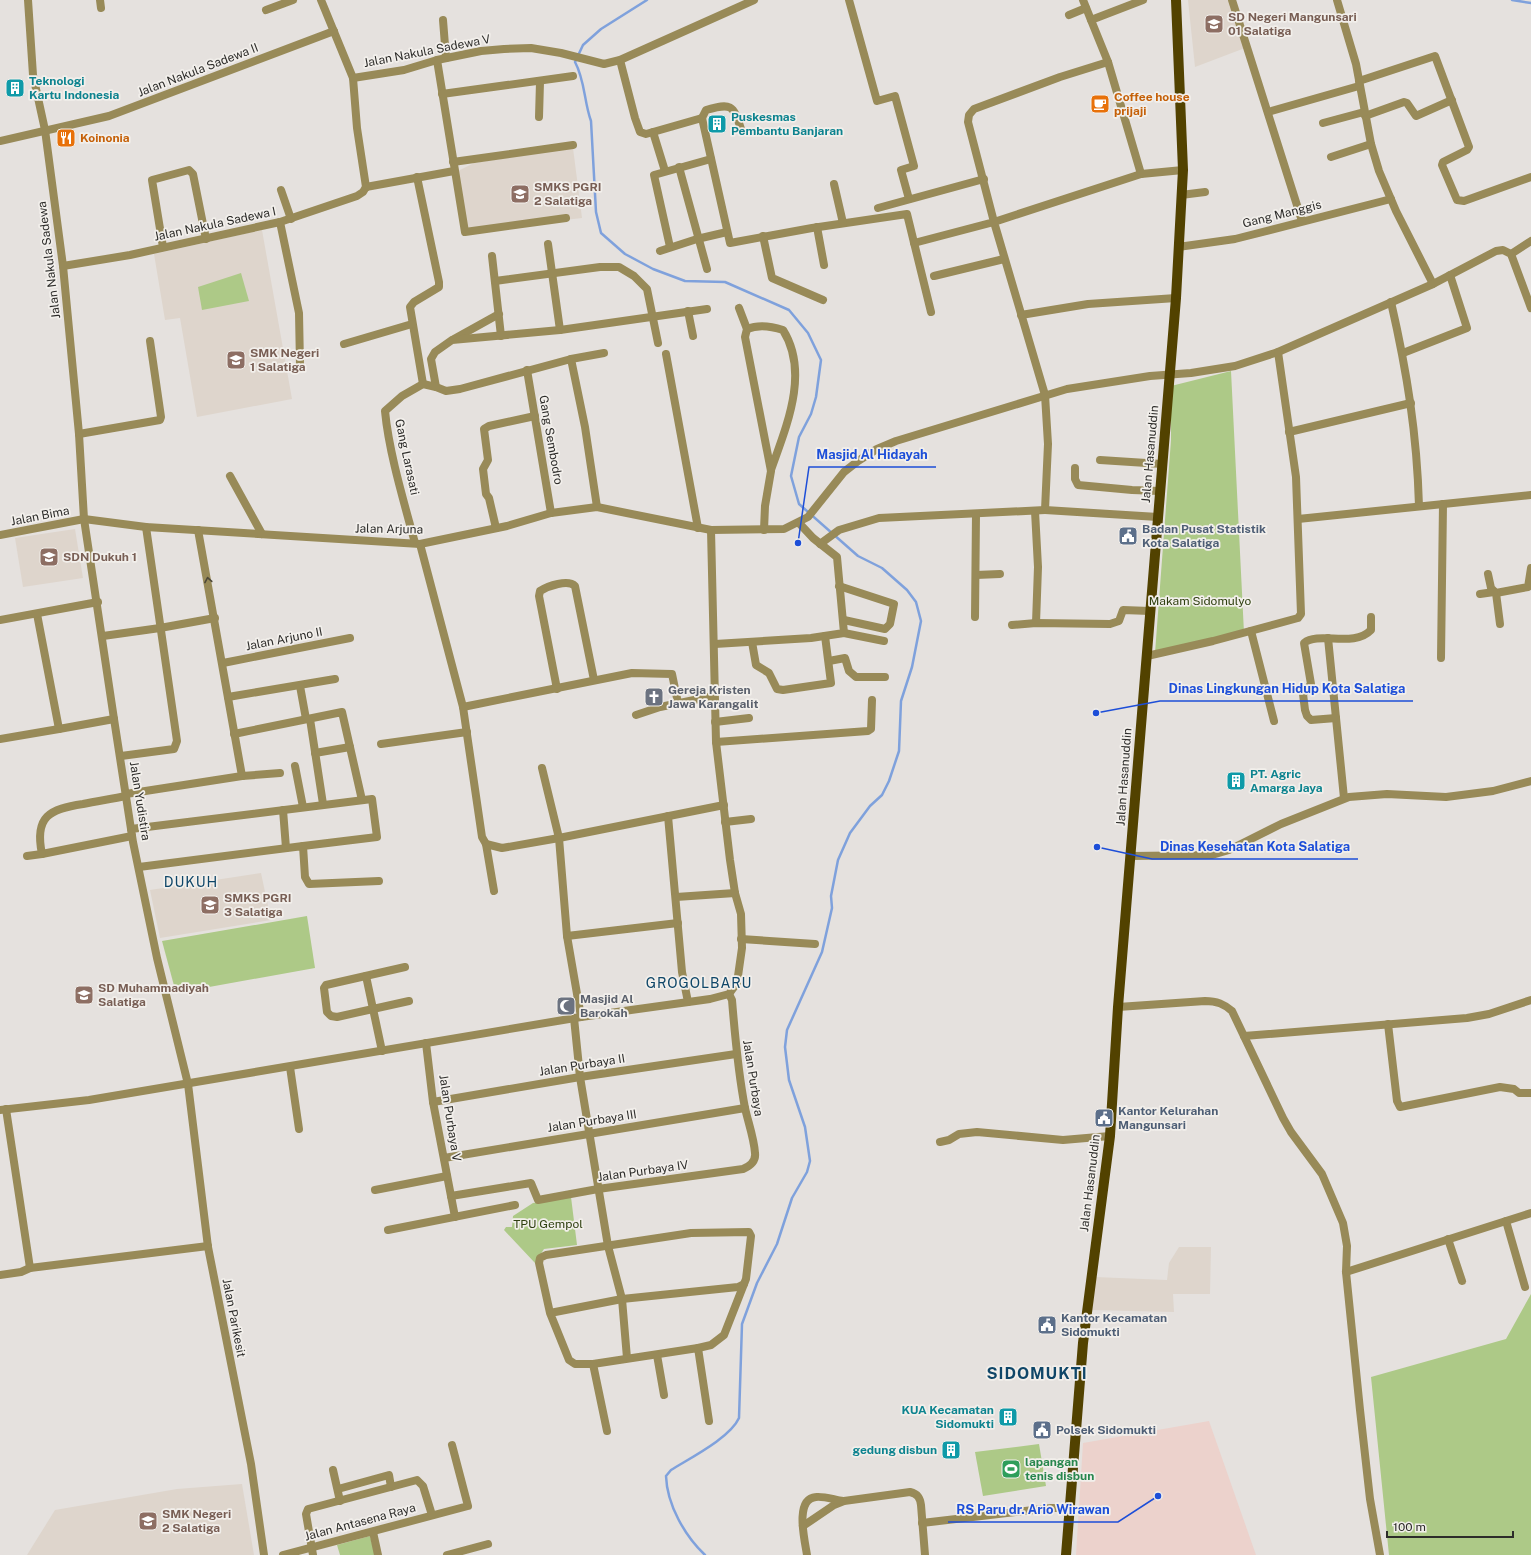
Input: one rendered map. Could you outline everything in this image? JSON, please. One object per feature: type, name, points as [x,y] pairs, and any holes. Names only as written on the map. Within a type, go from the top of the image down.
[{"type":"main road","name":"Jalan Hasanuddin","points":[[1066,1555],[1084,1344],[1109,1139],[1118,1007],[1176,298],[1183,170],[1176,0]]},
{"type":"street","name":"Jalan Nakula Sadewa","points":[[28,0],[33,75],[45,130],[63,266],[79,434],[84,520]]},
{"type":"street","points":[[266,10],[294,0]]},
{"type":"street","points":[[321,0],[352,78],[357,128],[366,187],[454,171]]},
{"type":"street","name":"Jalan Nakula Sadewa V","points":[[352,78],[404,70],[441,59],[481,51],[504,49],[531,48],[577,56],[604,64],[620,60],[723,15],[739,3],[754,0]]},
{"type":"street","points":[[849,0],[877,101],[895,96],[914,166],[901,170],[909,199]]},
{"type":"street","points":[[1091,20],[1143,0]]},
{"type":"street","points":[[1232,0],[1302,221]]},
{"type":"street","points":[[1338,0],[1359,84],[1371,144],[1391,199],[1433,284]]},
{"type":"street","points":[[1070,14],[1084,4],[1108,62],[1141,174]]},
{"type":"street","points":[[443,20],[441,59],[442,94],[463,229],[466,233],[566,218]]},
{"type":"street","name":"Jalan Nakula Sadewa II","points":[[0,141],[109,116],[334,31]]},
{"type":"street","points":[[1268,112],[1359,84],[1434,56],[1469,147],[1467,150],[1443,162],[1442,165],[1457,200],[1464,201],[1531,177]]},
{"type":"street","points":[[620,60],[634,118],[640,132],[646,134],[702,118]]},
{"type":"street","points":[[1045,510],[1048,438],[1045,395],[1004,259],[984,178],[968,122],[969,116],[974,109],[1060,77],[1108,62]]},
{"type":"street","points":[[442,94],[540,82],[573,76]]},
{"type":"street","points":[[539,117],[540,82]]},
{"type":"street","points":[[1323,123],[1365,114],[1404,102],[1407,103],[1416,116],[1452,100]]},
{"type":"street","points":[[741,129],[736,113],[727,106],[706,110],[702,118],[730,243],[817,227],[907,214],[931,312]]},
{"type":"street","points":[[653,132],[665,171]]},
{"type":"street","points":[[453,162],[573,144]]},
{"type":"street","points":[[1331,157],[1371,144]]},
{"type":"street","points":[[670,247],[653,177],[654,175],[665,171],[712,159]]},
{"type":"street","points":[[679,167],[697,239],[707,269]]},
{"type":"street","points":[[163,247],[152,180],[189,170],[193,174],[206,239]]},
{"type":"street","points":[[914,243],[994,222],[1141,174],[1183,170]]},
{"type":"street","points":[[417,178],[439,282],[439,288],[414,302],[410,307],[423,384],[446,391],[460,389],[527,370],[571,359],[604,353]]},
{"type":"street","points":[[878,208],[984,178]]},
{"type":"street","points":[[834,184],[843,223]]},
{"type":"street","name":"Jalan Nakula Sadewa I","points":[[63,266],[206,239],[280,222],[357,196],[363,192],[366,187]]},
{"type":"street","points":[[281,190],[291,219]]},
{"type":"street","points":[[1181,195],[1206,192]]},
{"type":"street","name":"Gang Manggis","points":[[1178,247],[1235,238],[1391,199]]},
{"type":"street","points":[[280,222],[299,313],[300,365]]},
{"type":"street","points":[[817,227],[824,265]]},
{"type":"street","points":[[660,251],[697,239],[727,232]]},
{"type":"street","points":[[763,236],[772,278],[824,300]]},
{"type":"street","points":[[1531,241],[1511,254],[1531,308]]},
{"type":"street","points":[[548,244],[560,330]]},
{"type":"street","name":"Jalan Arjuna","points":[[84,520],[146,527],[418,543],[496,528],[552,514],[597,507],[711,530],[784,529],[799,523],[808,517],[818,507],[844,472],[878,449],[916,434],[1067,389],[1235,366],[1278,352],[1433,284],[1496,251],[1503,250],[1511,254]]},
{"type":"street","points":[[492,256],[501,336]]},
{"type":"street","points":[[934,276],[1004,259]]},
{"type":"street","points":[[495,281],[600,267],[619,266],[634,276],[647,289],[654,316],[658,344]]},
{"type":"street","points":[[1403,353],[1467,328],[1450,275]]},
{"type":"street","points":[[1021,315],[1088,304],[1176,298]]},
{"type":"street","points":[[1391,302],[1403,353],[1411,404],[1419,506]]},
{"type":"street","points":[[739,308],[747,329],[745,337],[771,471]]},
{"type":"street","points":[[452,340],[560,330],[707,309]]},
{"type":"street","points":[[688,311],[692,336]]},
{"type":"street","points":[[436,387],[431,359],[435,352],[452,340],[499,314]]},
{"type":"street","points":[[344,344],[412,324]]},
{"type":"street","points":[[747,329],[754,326],[769,326],[783,330],[789,339],[796,376],[794,394],[788,419],[771,471],[765,506],[764,530]]},
{"type":"street","points":[[79,434],[160,420],[161,417],[150,341]]},
{"type":"street","points":[[1147,656],[1251,631],[1298,618],[1301,614],[1296,478],[1278,352]]},
{"type":"street","points":[[666,354],[698,528]]},
{"type":"street","points":[[571,359],[585,427],[597,507]]},
{"type":"street","name":"Gang Sembodro","points":[[527,370],[552,514]]},
{"type":"street","name":"Gang Larasati","points":[[418,543],[400,482],[386,423],[385,411],[402,396],[423,384]]},
{"type":"street","points":[[1289,432],[1411,404]]},
{"type":"street","points":[[496,528],[489,498],[486,494],[483,469],[488,460],[484,429],[489,426],[535,416]]},
{"type":"street","points":[[1100,460],[1162,464]]},
{"type":"street","points":[[1075,468],[1074,479],[1078,485],[1160,491]]},
{"type":"street","points":[[230,476],[262,534]]},
{"type":"street","points":[[1298,519],[1531,495]]},
{"type":"street","points":[[1441,658],[1443,504]]},
{"type":"street","points":[[820,544],[839,530],[879,518],[1045,510],[1158,517]]},
{"type":"street","points":[[1035,511],[1038,567],[1036,623]]},
{"type":"street","points":[[975,618],[976,514]]},
{"type":"street","name":"Jalan Bima","points":[[0,535],[84,520]]},
{"type":"street","name":"Jalan Yudistira","points":[[84,520],[98,602],[114,719],[132,832],[157,958],[188,1084]]},
{"type":"street","points":[[799,523],[820,544],[837,557],[844,633]]},
{"type":"street","points":[[121,756],[174,749],[177,741],[146,527]]},
{"type":"street","points":[[198,530],[215,618],[242,776]]},
{"type":"street","points":[[30,1268],[3,1109],[89,1100],[729,994],[737,983],[739,972],[741,914],[735,893],[716,742],[714,696],[715,644],[711,530]]},
{"type":"street","points":[[418,543],[463,707],[482,838],[486,844],[494,891]]},
{"type":"street","points":[[1480,594],[1528,587],[1531,568]]},
{"type":"street","points":[[976,575],[1000,574]]},
{"type":"street","points":[[1488,574],[1495,592],[1500,624]]},
{"type":"street","points":[[556,689],[539,596],[540,591],[554,585],[569,583],[575,586],[594,680]]},
{"type":"street","points":[[839,586],[894,604],[890,624],[885,629],[844,620]]},
{"type":"street","points":[[0,620],[98,602]]},
{"type":"street","points":[[1012,625],[1036,623],[1110,624],[1118,621],[1123,610],[1150,611]]},
{"type":"street","points":[[37,614],[59,729]]},
{"type":"street","points":[[1336,718],[1311,720],[1307,716],[1304,694],[1311,684],[1304,643],[1305,641],[1328,638],[1344,640],[1368,633],[1372,627],[1371,617]]},
{"type":"street","points":[[103,636],[215,618]]},
{"type":"street","points":[[1251,631],[1274,720]]},
{"type":"street","points":[[715,644],[825,636],[844,633],[884,641]]},
{"type":"street","points":[[752,642],[756,665],[769,673],[777,689],[783,690],[831,683],[825,636]]},
{"type":"street","name":"Jalan Arjuno II","points":[[223,663],[350,638]]},
{"type":"street","points":[[1328,638],[1344,798]]},
{"type":"street","points":[[829,661],[845,658],[849,671],[856,677],[885,677]]},
{"type":"street","points":[[463,707],[632,673],[672,674],[678,703]]},
{"type":"street","points":[[228,697],[300,686],[335,678]]},
{"type":"street","points":[[300,686],[315,753],[323,804]]},
{"type":"street","points":[[636,715],[678,703],[714,696]]},
{"type":"street","points":[[716,742],[868,731],[871,729],[872,725],[872,700]]},
{"type":"street","points":[[234,734],[342,712],[362,800]]},
{"type":"street","points":[[715,722],[749,718]]},
{"type":"street","points":[[0,737],[59,729],[114,719]]},
{"type":"street","points":[[381,744],[466,732]]},
{"type":"street","points":[[315,753],[350,747]]},
{"type":"street","points":[[295,766],[303,807]]},
{"type":"street","points":[[542,768],[559,838],[567,936],[577,1018],[580,1077],[608,1246],[622,1299],[627,1358]]},
{"type":"street","points":[[42,854],[39,835],[42,825],[47,817],[56,809],[126,795],[242,776],[280,773]]},
{"type":"street","points":[[1131,856],[1212,855],[1229,850],[1281,824],[1344,798],[1387,794],[1446,797],[1493,791],[1531,781]]},
{"type":"street","points":[[27,856],[42,854],[132,832],[323,804],[372,799],[377,837],[139,867]]},
{"type":"street","points":[[486,844],[502,848],[724,805]]},
{"type":"street","points":[[282,810],[286,848]]},
{"type":"street","points":[[668,816],[682,972],[688,1002]]},
{"type":"street","points":[[725,822],[751,819]]},
{"type":"street","points":[[303,846],[305,878],[309,884],[378,881]]},
{"type":"street","points":[[676,897],[735,893]]},
{"type":"street","points":[[567,936],[678,923]]},
{"type":"street","points":[[741,939],[815,944]]},
{"type":"street","points":[[405,967],[325,986],[324,988],[327,1012],[331,1016],[337,1017],[409,1001]]},
{"type":"street","points":[[366,976],[382,1051]]},
{"type":"street","name":"Jalan Purbaya","points":[[729,994],[732,1000],[736,1054],[745,1108],[755,1154],[751,1164]]},
{"type":"street","points":[[1244,1036],[1467,1018],[1489,1014],[1531,1000]]},
{"type":"street","points":[[1118,1007],[1215,1001],[1226,1005],[1232,1011],[1291,1132],[1322,1174],[1343,1223],[1347,1246],[1346,1272],[1370,1499],[1380,1555]]},
{"type":"street","points":[[1388,1024],[1397,1101],[1400,1107],[1500,1087],[1514,1089],[1519,1093],[1531,1092]]},
{"type":"street","name":"Jalan Purbaya V","points":[[426,1043],[433,1102],[455,1217]]},
{"type":"street","name":"Jalan Purbaya II","points":[[433,1102],[580,1077],[736,1054]]},
{"type":"street","points":[[290,1067],[299,1129]]},
{"type":"street","name":"Jalan Parikesit","points":[[188,1084],[208,1246],[251,1464],[264,1555]]},
{"type":"street","name":"Jalan Purbaya III","points":[[444,1158],[745,1108]]},
{"type":"street","points":[[940,1142],[949,1140],[959,1134],[977,1132],[1063,1140],[1109,1139]]},
{"type":"street","name":"Jalan Purbaya IV","points":[[451,1196],[531,1183],[537,1200],[598,1189],[743,1169],[751,1164]]},
{"type":"street","points":[[375,1190],[447,1176]]},
{"type":"street","points":[[388,1230],[515,1205]]},
{"type":"street","points":[[1346,1272],[1531,1213]]},
{"type":"street","points":[[1506,1221],[1525,1287]]},
{"type":"street","points":[[746,1231],[749,1232],[750,1236],[744,1284],[724,1335],[712,1345],[593,1364],[575,1364],[569,1360],[550,1313],[539,1263],[540,1258],[546,1255],[691,1233],[746,1231]]},
{"type":"street","points":[[1448,1239],[1462,1281]]},
{"type":"street","points":[[0,1275],[21,1272],[30,1268],[208,1246]]},
{"type":"street","points":[[550,1313],[622,1299],[729,1289],[744,1284]]},
{"type":"street","points":[[698,1348],[709,1421]]},
{"type":"street","points":[[656,1355],[664,1395]]},
{"type":"street","points":[[593,1364],[607,1431]]},
{"type":"street","name":"Jalan Antasena Raya","points":[[283,1555],[312,1551],[373,1532],[468,1506],[452,1445]]},
{"type":"street","points":[[334,1470],[340,1501]]},
{"type":"street","points":[[338,1489],[389,1475],[391,1487]]},
{"type":"street","points":[[312,1551],[306,1518],[306,1512],[310,1509],[417,1480],[423,1486],[432,1515]]},
{"type":"street","points":[[803,1526],[834,1505],[844,1501],[910,1492],[920,1498],[925,1555]]},
{"type":"street","points":[[807,1555],[803,1526],[803,1508],[810,1499],[816,1497],[844,1501]]},
{"type":"street","points":[[922,1523],[1051,1508],[1071,1508]]},
{"type":"street","points":[[373,1532],[378,1555]]},
{"type":"street","points":[[447,1555],[488,1544]]},
{"type":"shaded area","name":"SD Negeri Mangunsari 01 Salatiga","points":[[1188,0],[1230,0],[1245,48],[1195,67]]},
{"type":"shaded area","name":"SMKS PGRI 2 Salatiga","points":[[573,148],[582,218],[468,231],[458,171],[474,163]]},
{"type":"shaded area","name":"SMK Negeri 1 Salatiga","points":[[262,230],[292,399],[197,417],[180,318],[165,320],[154,254]]},
{"type":"shaded area","name":"SDN Dukuh 1","points":[[75,529],[83,578],[23,587],[15,538]]},
{"type":"shaded area","name":"SMKS PGRI 3 Salatiga","points":[[261,873],[271,920],[160,938],[150,890]]},
{"type":"shaded area","points":[[1179,1247],[1211,1247],[1210,1294],[1173,1294],[1174,1312],[1090,1310],[1095,1277],[1167,1280],[1169,1263]]},
{"type":"shaded area","points":[[1209,1421],[1256,1555],[1076,1555],[1083,1443]]},
{"type":"shaded area","name":"SMK Negeri 2 Salatiga","points":[[242,1484],[254,1555],[27,1555],[55,1510],[177,1489]]},
{"type":"green space","points":[[241,273],[249,301],[202,310],[198,287]]},
{"type":"green space","name":"Makam Sidomulyo","points":[[1231,371],[1244,633],[1155,653],[1171,440],[1171,386]]},
{"type":"green space","points":[[307,916],[315,968],[176,993],[162,941]]},
{"type":"green space","name":"TPU Gempol","points":[[571,1197],[577,1245],[544,1249],[535,1263],[504,1230],[506,1227],[512,1227],[513,1216],[533,1203]]},
{"type":"green space","points":[[1531,1294],[1531,1555],[1389,1555],[1371,1377],[1506,1339]]},
{"type":"green space","name":"lapangan tenis disbun","points":[[1039,1444],[1046,1486],[983,1496],[975,1452]]},
{"type":"green space","points":[[370,1536],[375,1555],[340,1555],[337,1545]]},
{"type":"waterway","points":[[647,0],[601,29],[583,45],[575,62],[581,76],[591,121],[596,212],[601,233],[625,254],[653,269],[685,281],[725,282],[789,310],[808,333],[821,360],[816,397],[811,414],[799,437],[791,476],[799,504],[858,556],[882,568],[907,590],[916,602],[921,621],[912,667],[901,701],[899,751],[889,781],[882,795],[870,806],[850,833],[838,860],[831,896],[832,908],[822,952],[787,1030],[785,1047],[789,1080],[805,1127],[810,1161],[807,1172],[792,1198],[777,1244],[757,1283],[742,1324],[739,1418],[727,1433],[719,1440],[671,1470],[666,1476],[670,1498],[678,1519],[691,1539],[705,1555]]},
{"type":"waterway","points":[[1512,0],[1531,3]]},
{"type":"place","name":"SD Negeri Mangunsari 01 Salatiga","points":[[1214,24]]},
{"type":"place","name":"Teknologi Kartu Indonesia","points":[[15,88]]},
{"type":"place","name":"Coffee house prijaji","points":[[1100,104]]},
{"type":"place","name":"Puskesmas Pembantu Banjaran","points":[[717,124]]},
{"type":"place","name":"Koinonia","points":[[66,138]]},
{"type":"place","name":"SMKS PGRI 2 Salatiga","points":[[520,194]]},
{"type":"place","name":"SMK Negeri 1 Salatiga","points":[[236,360]]},
{"type":"place","name":"Badan Pusat Statistik Kota Salatiga","points":[[1128,536]]},
{"type":"place","name":"Masjid Al Hidayah","points":[[798,543]]},
{"type":"place","name":"SDN Dukuh 1","points":[[49,557]]},
{"type":"place","name":"Gereja Kristen Jawa Karangalit","points":[[654,697]]},
{"type":"place","name":"Dinas Lingkungan Hidup Kota Salatiga","points":[[1096,713]]},
{"type":"place","name":"PT. Agric Amarga Jaya","points":[[1236,781]]},
{"type":"place","name":"Dinas Kesehatan Kota Salatiga","points":[[1097,847]]},
{"type":"place","name":"SMKS PGRI 3 Salatiga","points":[[210,905]]},
{"type":"place","name":"SD Muhammadiyah Salatiga","points":[[84,995]]},
{"type":"place","name":"Masjid Al Barokah","points":[[566,1006]]},
{"type":"place","name":"Kantor Kelurahan Mangunsari","points":[[1104,1118]]},
{"type":"place","name":"Kantor Kecamatan Sidomukti","points":[[1047,1325]]},
{"type":"place","name":"KUA Kecamatan Sidomukti","points":[[1008,1417]]},
{"type":"place","name":"Polsek Sidomukti","points":[[1042,1430]]},
{"type":"place","name":"gedung disbun","points":[[951,1450]]},
{"type":"place","name":"lapangan tenis disbun","points":[[1011,1469]]},
{"type":"place","name":"RS Paru dr. Ario Wirawan","points":[[1158,1496]]},
{"type":"place","name":"SMK Negeri 2 Salatiga","points":[[148,1521]]},
{"type":"district","name":"DUKUH","points":[[191,882]]},
{"type":"district","name":"GROGOLBARU","points":[[699,983]]},
{"type":"district","name":"SIDOMUKTI","points":[[1037,1373]]}]
